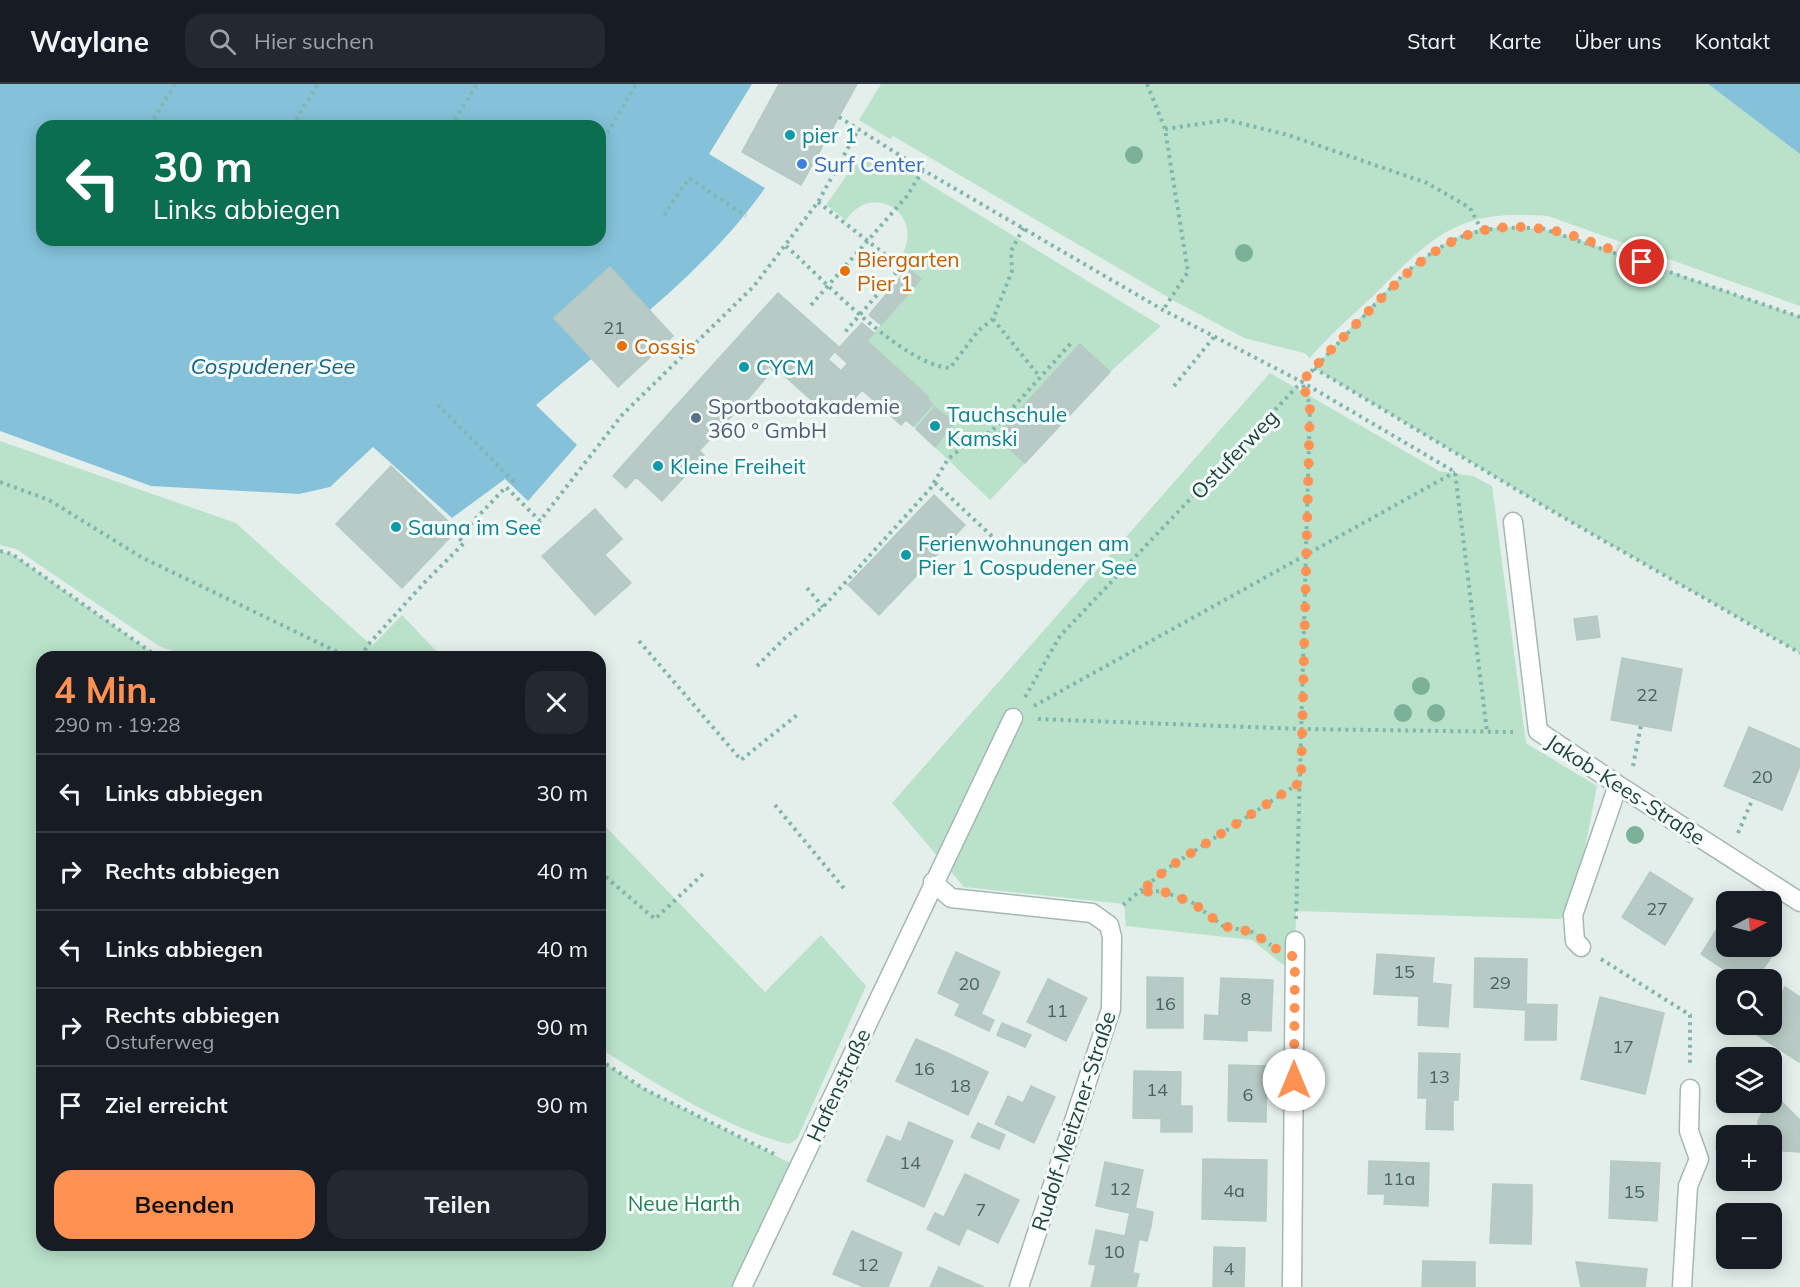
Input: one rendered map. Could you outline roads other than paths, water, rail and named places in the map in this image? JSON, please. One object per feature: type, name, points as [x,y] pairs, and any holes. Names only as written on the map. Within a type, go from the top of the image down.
[{"type":"street","name":"Jakob-Kees-Straße","points":[[1513,522],[1538,731],[1624,780],[1800,902]]},
{"type":"street","points":[[933,882],[1013,718]]},
{"type":"street","points":[[1581,947],[1575,941],[1573,915],[1624,780]]},
{"type":"street","name":"Rudolf-Meitzner-Straße","points":[[933,882],[951,898],[1079,910],[1102,918],[1109,925],[1113,944],[1111,1009],[1019,1287]]},
{"type":"street","name":"Hafenstraße","points":[[742,1287],[933,882]]},
{"type":"street","points":[[1292,1287],[1295,949]]},
{"type":"street","points":[[1682,1287],[1688,1186],[1699,1160],[1689,1131],[1690,1089]]},
{"type":"water","name":"Cospudener See","points":[[0,84],[752,84],[709,154],[765,188],[715,249],[687,277],[536,405],[577,445],[528,501],[505,479],[452,518],[373,447],[330,487],[299,494],[151,486],[0,431]]},
{"type":"water","points":[[1708,84],[1800,84],[1800,154]]},
{"type":"place","name":"pier 1","points":[[790,135]]},
{"type":"place","name":"Surf Center","points":[[802,164]]},
{"type":"place","name":"Biergarten Pier 1","points":[[845,271]]},
{"type":"place","name":"Cossis","points":[[622,346]]},
{"type":"place","name":"CYCM","points":[[744,367]]},
{"type":"place","name":"Sportbootakademie 360 ° GmbH","points":[[696,418]]},
{"type":"place","name":"Tauchschule Kamski","points":[[935,426]]},
{"type":"place","name":"Kleine Freiheit","points":[[658,466]]},
{"type":"place","name":"Sauna im See","points":[[396,527]]},
{"type":"place","name":"Ferienwohnungen am Pier 1 Cospudener See","points":[[906,555]]},
{"type":"park label","name":"Neue Harth","points":[[684,1203]]}]
